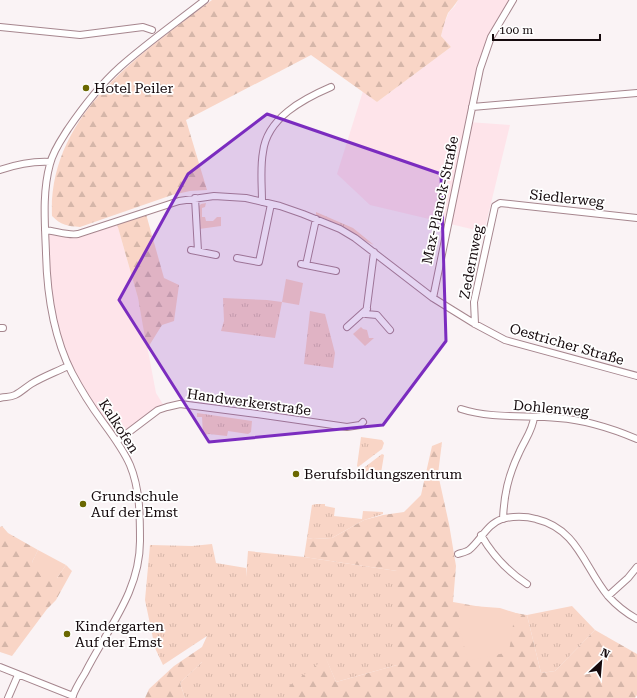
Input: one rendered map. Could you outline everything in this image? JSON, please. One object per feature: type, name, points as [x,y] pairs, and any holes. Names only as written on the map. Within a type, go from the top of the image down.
[{"type":"street","points":[[45,230],[46,187],[50,162],[59,143],[74,120],[103,84],[120,67],[205,0]]},
{"type":"street","name":"Max-Planck-Straße","points":[[433,298],[484,54],[491,37],[513,0]]},
{"type":"street","points":[[0,27],[80,35],[143,27],[152,30]]},
{"type":"street","points":[[262,202],[263,151],[268,136],[283,115],[317,93],[331,87]]},
{"type":"street","points":[[472,107],[637,93]]},
{"type":"street","points":[[0,170],[35,161],[50,162]]},
{"type":"street","name":"Oestricher Straße","points":[[45,230],[70,235],[78,234],[179,201],[195,198],[227,196],[246,198],[271,204],[289,209],[340,229],[374,252],[433,298],[475,324],[505,340],[637,376]]},
{"type":"street","points":[[195,198],[198,251]]},
{"type":"street","name":"Siedlerweg","points":[[495,206],[500,203],[637,218]]},
{"type":"street","points":[[237,258],[259,262],[271,204]]},
{"type":"street","name":"Zedernweg","points":[[475,324],[474,302],[495,206]]},
{"type":"street","points":[[316,219],[304,265],[336,271]]},
{"type":"street","name":"Kalkofen","points":[[45,230],[48,292],[51,310],[68,366],[84,393],[118,441],[131,467],[137,489],[139,510],[140,552],[128,597],[72,697]]},
{"type":"street","points":[[191,250],[216,255]]},
{"type":"street","points":[[374,252],[366,314],[377,315],[390,330]]},
{"type":"street","points":[[347,327],[367,309]]},
{"type":"street","points":[[0,398],[9,398],[24,391],[30,384],[68,366]]},
{"type":"street","name":"Handwerkerstraße","points":[[118,441],[158,410],[180,404],[347,427],[360,425],[363,422]]},
{"type":"street","name":"Dohlenweg","points":[[461,409],[486,414],[564,418],[588,422],[637,439]]},
{"type":"street","points":[[503,519],[504,495],[507,482],[533,425],[534,416]]},
{"type":"street","points":[[458,554],[468,550],[490,527],[503,519],[519,517],[532,518],[546,522],[565,533],[576,546],[598,583],[608,596],[621,608],[637,619]]},
{"type":"street","points":[[482,535],[496,559],[516,577],[527,584]]},
{"type":"street","points":[[608,596],[628,578],[637,567]]},
{"type":"street","points":[[0,668],[72,697]]},
{"type":"street","points":[[8,698],[18,675]]},
{"type":"highlighted area","points":[[267,114],[441,174],[446,341],[383,425],[209,442],[119,300],[188,174]]},
{"type":"shaded area","points":[[458,0],[512,0],[491,36],[468,122],[510,125],[484,232],[370,205],[337,174],[363,91],[377,102],[451,47],[441,36],[449,12]]},
{"type":"shaded area","points":[[117,224],[138,298],[156,393],[164,406],[118,440],[103,421],[69,364],[52,310],[46,231],[70,237]]},
{"type":"green space","points":[[212,0],[458,0],[448,13],[441,36],[451,47],[377,102],[311,55],[186,120],[207,190],[190,191],[172,195],[80,227],[68,225],[58,221],[52,216],[55,180],[65,147],[82,117],[104,90],[129,65],[156,42]]},
{"type":"green space","points":[[206,203],[205,207],[202,208],[202,217],[205,217],[206,221],[213,221],[217,217],[221,217],[221,226],[199,229],[198,207],[201,204]]},
{"type":"green space","points":[[316,212],[353,228],[374,245],[363,240],[346,228],[316,215]]},
{"type":"green space","points":[[146,214],[164,278],[179,285],[174,321],[162,325],[147,349],[138,298],[117,224]]},
{"type":"green space","points":[[286,279],[303,283],[299,305],[282,302]]},
{"type":"green space","points":[[223,298],[282,302],[275,338],[221,331],[224,321]]},
{"type":"green space","points":[[310,311],[325,314],[335,353],[333,368],[304,364]]},
{"type":"green space","points":[[361,327],[367,330],[369,338],[374,338],[365,346],[353,334]]},
{"type":"green space","points":[[197,413],[252,421],[251,432],[248,434],[228,431],[227,436],[209,434],[203,435],[202,417],[197,417]]},
{"type":"green space","points":[[361,437],[382,440],[384,443],[382,449],[358,467],[357,466]]},
{"type":"green space","points":[[442,442],[438,474],[456,566],[453,602],[527,615],[541,673],[555,671],[595,630],[637,654],[637,695],[635,698],[297,698],[289,686],[326,658],[336,682],[397,665],[397,571],[304,557],[307,538],[332,538],[364,520],[404,512],[421,495],[432,446]]},
{"type":"green space","points":[[382,454],[384,455],[381,473],[379,476],[361,473],[361,470]]},
{"type":"green space","points":[[325,504],[325,506],[335,508],[334,516],[362,519],[363,511],[383,512],[383,514],[364,520],[332,538],[307,538],[312,505]]},
{"type":"green space","points":[[2,526],[8,533],[38,550],[32,562],[57,578],[66,565],[72,571],[56,600],[47,609],[12,656],[0,652],[0,527]]},
{"type":"green space","points":[[212,544],[216,563],[246,568],[246,577],[248,551],[304,557],[397,571],[397,665],[336,682],[326,659],[297,698],[185,698],[180,683],[202,662],[202,647],[207,636],[163,665],[155,648],[145,600],[150,545],[192,546]]},
{"type":"green space","points":[[38,550],[66,565],[57,578],[42,578],[32,562]]},
{"type":"green space","points":[[459,605],[500,608],[522,615],[513,625],[509,652],[468,661],[459,627]]},
{"type":"green space","points":[[572,606],[595,630],[555,671],[541,673],[527,615]]},
{"type":"green space","points":[[202,647],[202,662],[180,683],[185,698],[145,698],[149,689],[174,666]]},
{"type":"place","name":"Hotel Peiler","points":[[86,88]]},
{"type":"place","name":"Berufsbildungszentrum","points":[[296,474]]},
{"type":"place","name":"Grundschule Auf der Emst","points":[[83,504]]},
{"type":"place","name":"Kindergarten Auf der Emst","points":[[67,634]]}]
